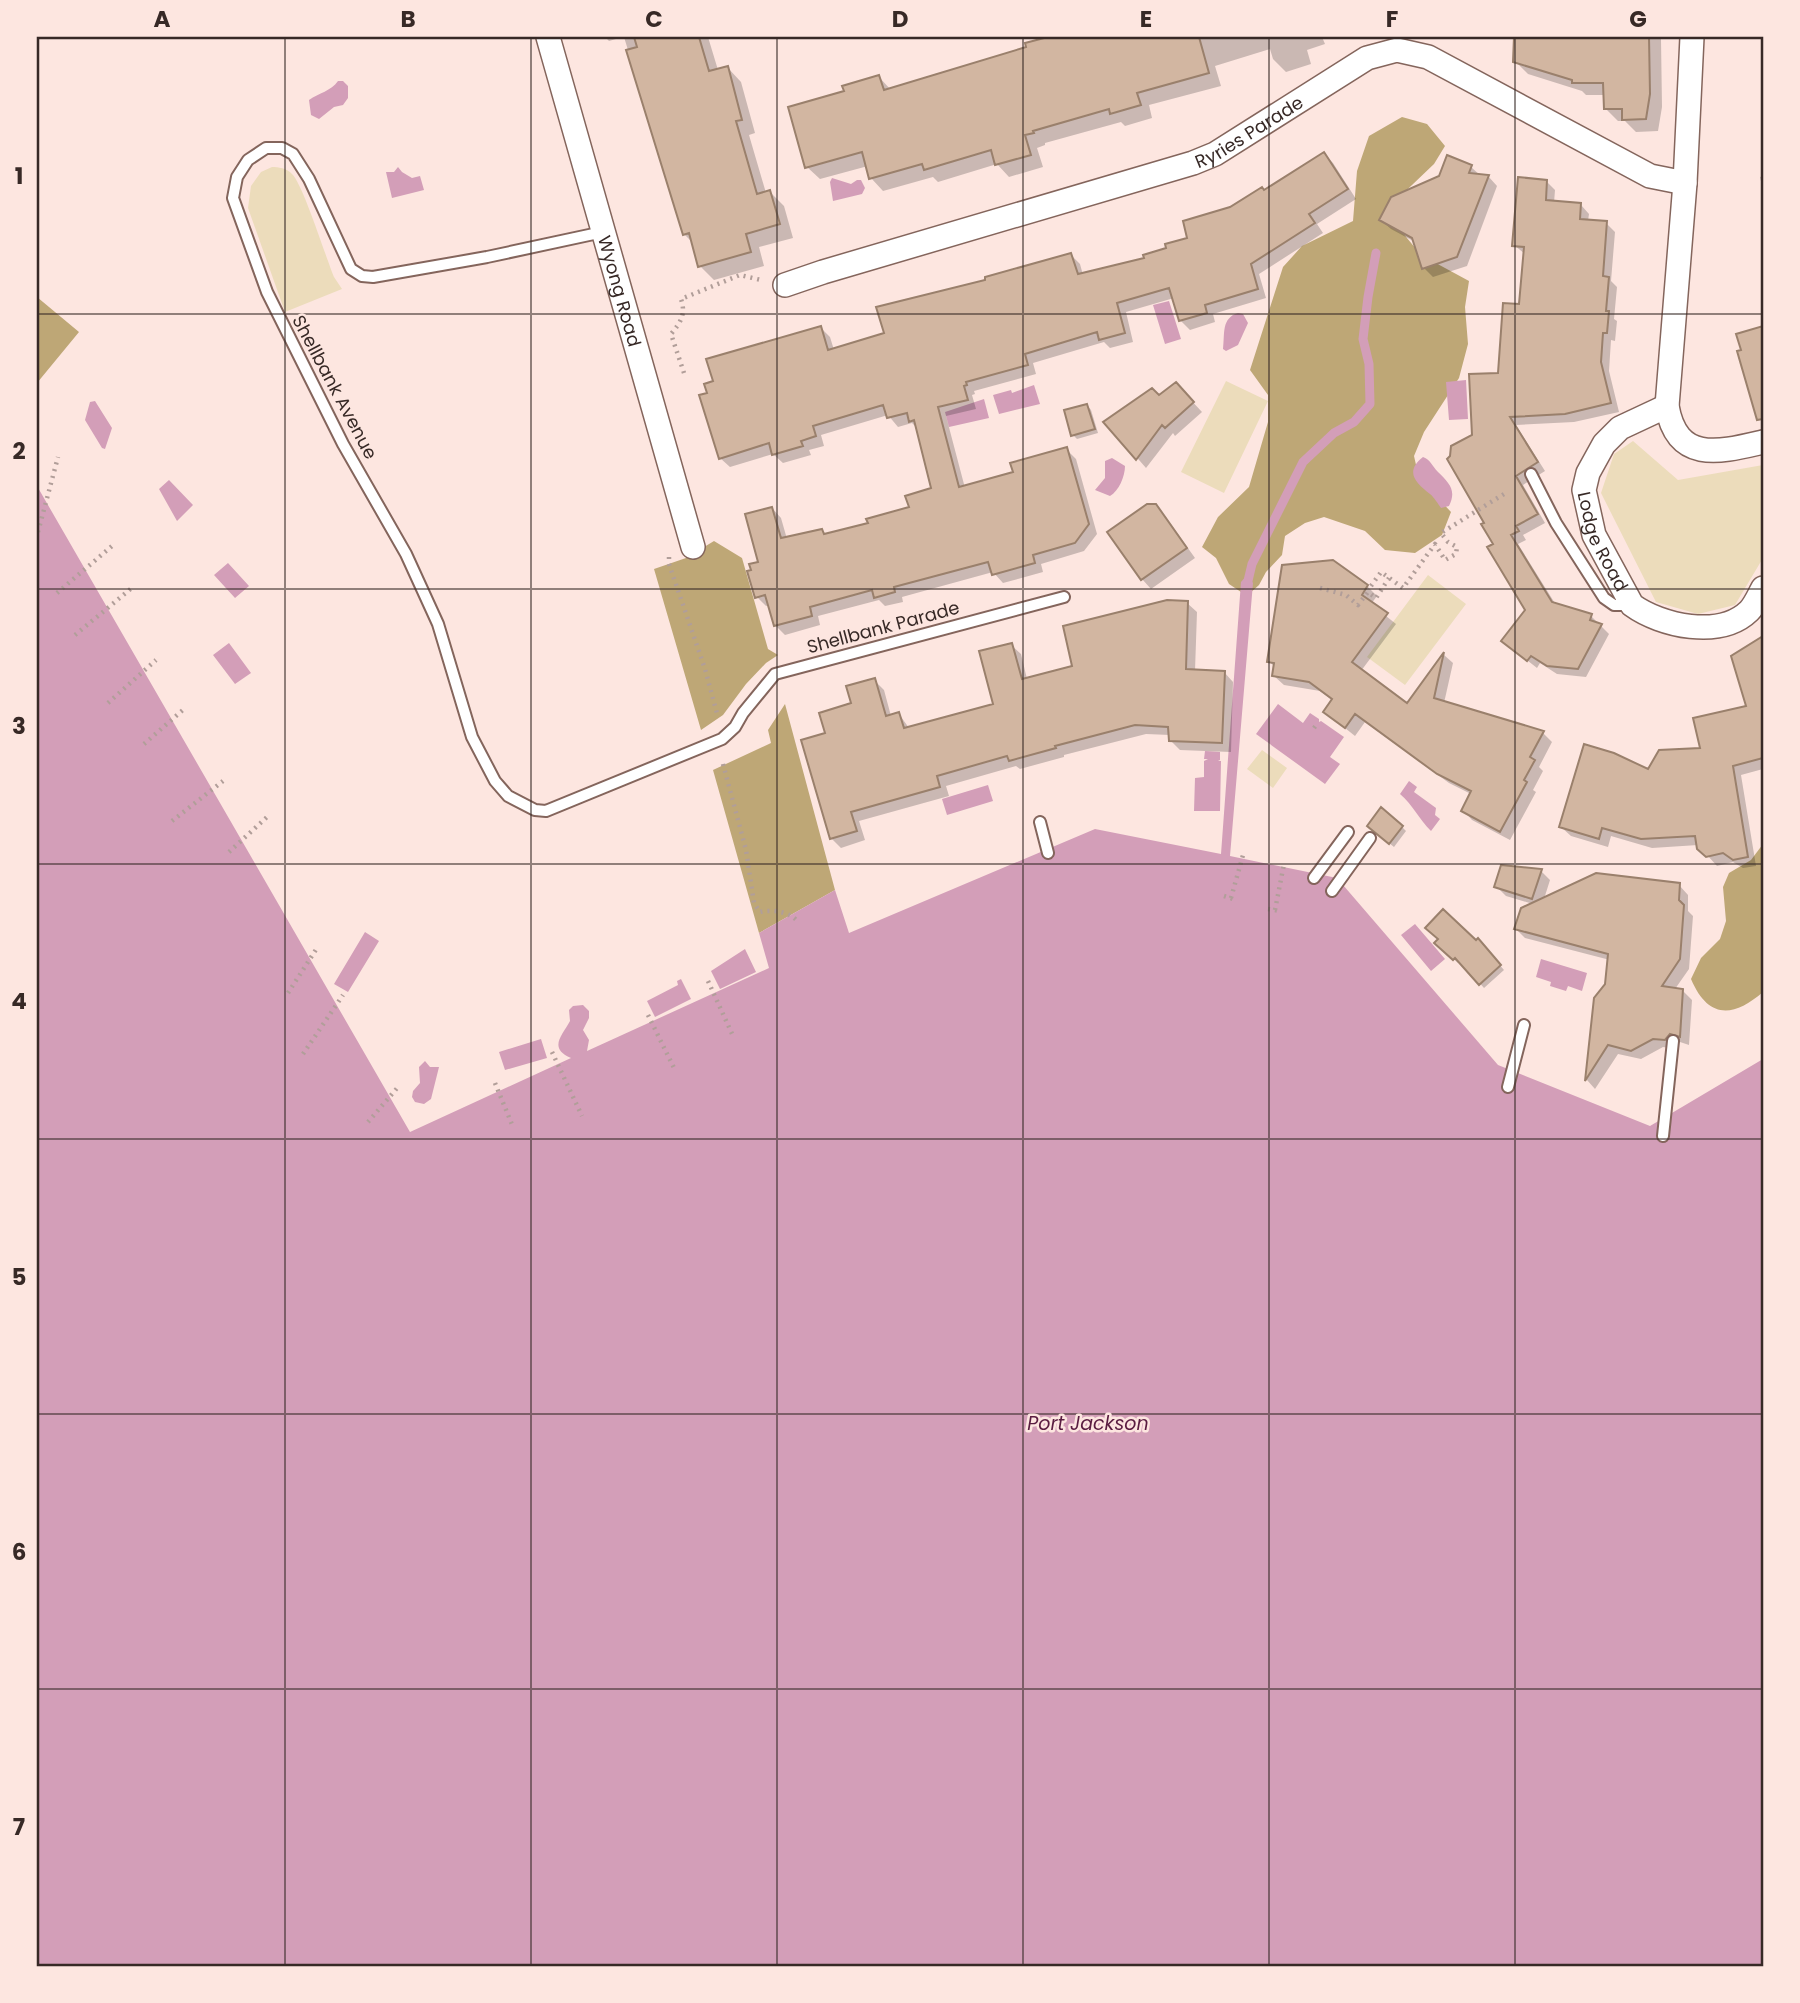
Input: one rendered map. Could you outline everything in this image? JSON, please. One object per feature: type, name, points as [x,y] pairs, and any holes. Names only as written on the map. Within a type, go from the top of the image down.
[{"type":"street","name":"Wyong Road","points":[[548,37],[693,547]]},
{"type":"street","points":[[1695,37],[1667,406],[1670,421],[1682,440],[1706,451],[1763,442]]},
{"type":"street","name":"Ryries Parade","points":[[785,285],[1194,163],[1215,154],[1367,58],[1397,50],[1428,57],[1650,176],[1685,183]]},
{"type":"street","name":"Lodge Road","points":[[1667,406],[1620,428],[1604,444],[1588,472],[1584,490],[1594,535],[1632,605],[1660,619],[1692,626],[1715,626],[1737,620],[1750,610],[1763,588]]},
{"type":"lane","name":"Shellbank Avenue","points":[[603,232],[373,277],[362,276],[351,269],[309,179],[293,154],[282,148],[266,148],[248,160],[237,177],[233,198],[267,292],[308,377],[406,554],[438,624],[472,737],[495,781],[508,796],[535,810],[546,811],[712,744],[735,727]]},
{"type":"lane","points":[[1531,474],[1556,523],[1604,598],[1614,605],[1632,605]]},
{"type":"lane","name":"Shellbank Parade","points":[[735,727],[775,674],[1064,597]]},
{"type":"lane","points":[[1040,822],[1048,853]]},
{"type":"lane","points":[[1314,878],[1348,832]]},
{"type":"lane","points":[[1332,891],[1370,838]]},
{"type":"lane","points":[[1508,1087],[1524,1025]]},
{"type":"lane","points":[[1663,1136],[1672,1041]]},
{"type":"path","points":[[684,373],[671,334],[685,309],[681,299],[740,275],[785,285]]},
{"type":"path","points":[[38,532],[58,457]]},
{"type":"path","points":[[1371,586],[1381,572],[1403,588],[1435,544],[1445,559],[1455,554],[1457,547],[1448,542],[1441,533],[1504,494],[1506,497]]},
{"type":"path","points":[[57,593],[111,546]]},
{"type":"path","points":[[668,564],[705,669],[718,718]]},
{"type":"path","points":[[1320,588],[1346,595],[1358,605],[1368,592],[1376,598],[1390,578]]},
{"type":"path","points":[[75,635],[133,587]]},
{"type":"path","points":[[108,703],[156,660]]},
{"type":"path","points":[[144,744],[184,709]]},
{"type":"path","points":[[723,764],[746,850],[754,902],[760,912],[789,914],[798,922]]},
{"type":"path","points":[[172,821],[223,780]]},
{"type":"path","points":[[229,852],[267,817]]},
{"type":"path","points":[[1224,896],[1233,897],[1243,855]]},
{"type":"path","points":[[1268,909],[1277,909],[1284,864]]},
{"type":"path","points":[[288,993],[317,947]]},
{"type":"path","points":[[708,981],[733,1037]]},
{"type":"path","points":[[303,1054],[343,995]]},
{"type":"path","points":[[648,1015],[675,1070]]},
{"type":"path","points":[[552,1052],[582,1116]]},
{"type":"path","points":[[495,1083],[513,1127]]},
{"type":"path","points":[[368,1122],[398,1087]]},
{"type":"shaded area","points":[[1402,117],[1427,124],[1445,146],[1434,164],[1390,206],[1402,232],[1421,255],[1469,281],[1465,307],[1468,344],[1459,378],[1424,432],[1414,456],[1419,478],[1451,512],[1442,535],[1415,553],[1385,550],[1365,531],[1324,517],[1305,523],[1285,536],[1282,555],[1266,572],[1259,585],[1250,593],[1244,594],[1229,584],[1216,558],[1202,547],[1218,517],[1249,487],[1268,422],[1268,395],[1250,370],[1283,267],[1302,246],[1353,221],[1357,171],[1369,136]]},
{"type":"shaded area","points":[[272,167],[288,170],[297,181],[334,277],[342,289],[285,312],[248,208],[251,186],[261,172]]},
{"type":"shaded area","points":[[37,297],[79,332],[37,383]]},
{"type":"shaded area","points":[[1226,381],[1268,401],[1224,493],[1181,472]]},
{"type":"shaded area","points":[[1633,441],[1678,480],[1763,465],[1763,558],[1735,605],[1698,614],[1656,602],[1601,493],[1614,454]]},
{"type":"shaded area","points":[[714,541],[742,558],[768,649],[778,655],[766,663],[746,684],[723,715],[701,730],[654,569],[686,558]]},
{"type":"shaded area","points":[[1428,575],[1466,604],[1405,685],[1367,657]]},
{"type":"shaded area","points":[[785,704],[835,890],[759,933],[713,770],[771,743],[768,730]]},
{"type":"shaded area","points":[[1262,750],[1287,768],[1273,788],[1247,769]]},
{"type":"shaded area","points":[[1763,844],[1763,992],[1752,1001],[1732,1010],[1713,1008],[1705,1002],[1691,979],[1701,958],[1720,939],[1726,921],[1723,887],[1729,873],[1751,860]]},
{"type":"water","points":[[338,81],[343,81],[348,86],[348,98],[343,105],[334,107],[319,119],[311,115],[309,100]]},
{"type":"water","points":[[398,167],[412,178],[420,176],[424,190],[392,198],[386,172],[394,172]]},
{"type":"water","points":[[832,178],[851,184],[861,180],[865,188],[862,194],[833,201],[830,182]]},
{"type":"water","points":[[1169,301],[1181,339],[1165,344],[1153,305]]},
{"type":"water","points":[[1238,313],[1243,314],[1248,323],[1238,345],[1226,351],[1223,349],[1226,323]]},
{"type":"water","points":[[1466,380],[1468,419],[1449,420],[1446,382]]},
{"type":"water","points":[[1034,385],[1040,404],[999,414],[993,395],[1011,390],[1012,393]]},
{"type":"water","points":[[984,399],[989,418],[949,427],[945,412]]},
{"type":"water","points":[[95,401],[112,428],[105,449],[85,420],[90,402]]},
{"type":"water","points":[[1423,457],[1430,461],[1451,487],[1449,506],[1441,508],[1414,477],[1414,468]]},
{"type":"water","points":[[1112,458],[1125,466],[1121,483],[1110,496],[1095,490],[1105,478],[1105,461]]},
{"type":"water","points":[[169,480],[193,505],[177,521],[159,489]]},
{"type":"water","name":"Port Jackson","points":[[37,486],[410,1132],[571,1058],[558,1046],[570,1021],[569,1010],[573,1006],[583,1005],[589,1011],[589,1018],[583,1030],[589,1040],[587,1051],[769,968],[759,933],[835,890],[849,933],[1095,829],[1221,854],[1241,582],[1248,574],[1253,583],[1230,856],[1337,878],[1498,1065],[1650,1126],[1763,1059],[1763,1966],[37,1966]]},
{"type":"water","points":[[228,563],[249,586],[235,598],[214,575]]},
{"type":"water","points":[[229,643],[251,673],[235,684],[213,655]]},
{"type":"water","points":[[1278,704],[1303,723],[1310,713],[1319,719],[1319,722],[1344,737],[1330,757],[1340,764],[1325,784],[1256,734]]},
{"type":"water","points":[[1205,751],[1220,752],[1220,811],[1194,811],[1195,778],[1204,777],[1204,761],[1208,759],[1204,759]]},
{"type":"water","points":[[1409,781],[1417,787],[1414,792],[1436,808],[1435,815],[1440,819],[1431,831],[1400,794]]},
{"type":"water","points":[[988,785],[993,801],[947,815],[942,799]]},
{"type":"water","points":[[1415,924],[1445,959],[1431,971],[1401,935]]},
{"type":"water","points":[[365,932],[379,941],[348,992],[334,984]]},
{"type":"water","points":[[745,949],[756,972],[720,989],[711,971]]},
{"type":"water","points":[[1541,959],[1587,973],[1582,991],[1568,986],[1566,991],[1550,986],[1551,982],[1536,977]]},
{"type":"water","points":[[681,979],[691,999],[655,1017],[647,1001],[678,985],[677,981]]},
{"type":"water","points":[[541,1039],[547,1058],[505,1070],[499,1052]]},
{"type":"water","points":[[425,1061],[430,1067],[439,1067],[431,1099],[424,1104],[415,1102],[412,1097],[413,1091],[420,1083],[419,1067]]},
{"type":"building","points":[[634,37],[699,37],[709,71],[728,66],[742,120],[736,121],[757,194],[770,190],[780,224],[746,234],[751,252],[698,267],[689,233],[683,235],[626,50],[637,47]]},
{"type":"building","points":[[1048,37],[1199,37],[1209,73],[1137,93],[1141,105],[1110,114],[1109,109],[1033,131],[1034,133],[1025,135],[1031,155],[995,165],[991,150],[924,170],[922,164],[869,179],[862,152],[805,168],[788,107],[844,91],[842,86],[879,75],[884,90],[1026,47],[1025,43]]},
{"type":"building","points":[[1514,37],[1649,37],[1650,94],[1646,119],[1622,120],[1622,109],[1604,109],[1603,83],[1572,83],[1572,80],[1513,62]]},
{"type":"building","points":[[1324,152],[1348,189],[1309,214],[1315,223],[1251,264],[1258,289],[1205,305],[1207,313],[1179,321],[1169,288],[1117,303],[1125,333],[1099,340],[1097,332],[1025,354],[1028,365],[966,382],[967,385],[964,386],[968,400],[938,407],[959,487],[1013,472],[1010,463],[1067,447],[1089,524],[1075,543],[1033,555],[1035,563],[992,575],[988,562],[894,587],[895,592],[874,598],[872,590],[810,607],[812,616],[774,626],[765,595],[755,598],[747,571],[751,570],[749,564],[758,562],[745,514],[772,507],[781,538],[822,529],[824,534],[868,523],[866,519],[909,507],[905,496],[931,488],[914,420],[909,422],[907,413],[887,418],[883,405],[813,426],[816,436],[801,441],[803,446],[772,455],[769,443],[719,459],[699,395],[707,393],[704,384],[713,381],[706,359],[821,326],[828,350],[884,333],[876,307],[985,280],[985,277],[1071,253],[1078,274],[1144,258],[1143,255],[1166,248],[1165,244],[1187,238],[1183,221],[1230,207],[1262,187],[1264,190]]},
{"type":"building","points":[[1447,155],[1472,165],[1469,173],[1489,175],[1457,257],[1422,269],[1412,238],[1379,220],[1391,197],[1439,176]]},
{"type":"building","points":[[1518,177],[1547,180],[1546,200],[1581,203],[1580,219],[1607,221],[1603,276],[1609,277],[1606,311],[1609,311],[1607,333],[1603,333],[1601,362],[1611,403],[1565,414],[1510,417],[1538,462],[1516,476],[1538,514],[1516,526],[1519,531],[1511,535],[1552,602],[1592,614],[1590,620],[1602,624],[1578,669],[1547,666],[1531,656],[1527,661],[1501,641],[1525,610],[1487,547],[1493,544],[1481,524],[1484,523],[1447,459],[1451,446],[1472,435],[1469,374],[1498,373],[1503,303],[1519,304],[1524,247],[1512,246]]},
{"type":"building","points":[[1763,326],[1763,419],[1757,420],[1737,351],[1741,350],[1736,334]]},
{"type":"building","points":[[1176,382],[1194,402],[1165,428],[1162,425],[1136,460],[1103,422],[1152,388],[1159,395]]},
{"type":"building","points":[[1087,404],[1095,429],[1071,436],[1064,410]]},
{"type":"building","points":[[1147,504],[1156,504],[1187,548],[1141,580],[1107,532]]},
{"type":"building","points":[[1333,560],[1368,585],[1362,595],[1388,613],[1352,662],[1407,703],[1444,652],[1434,698],[1544,731],[1530,757],[1535,760],[1524,780],[1527,782],[1500,832],[1461,811],[1471,791],[1437,774],[1355,714],[1345,728],[1323,712],[1332,699],[1309,682],[1272,676],[1274,663],[1267,662],[1282,565]]},
{"type":"building","points":[[1167,600],[1188,601],[1186,669],[1225,671],[1222,743],[1169,741],[1168,727],[1135,725],[1009,761],[1007,756],[937,776],[940,787],[851,812],[857,831],[830,839],[801,740],[825,733],[819,713],[851,703],[846,686],[875,678],[886,716],[899,712],[904,728],[993,704],[979,651],[1012,643],[1022,679],[1072,666],[1063,626]]},
{"type":"building","points":[[1763,636],[1763,758],[1733,766],[1748,857],[1733,860],[1723,853],[1706,857],[1697,849],[1695,836],[1641,839],[1602,828],[1599,839],[1559,827],[1584,744],[1614,753],[1648,769],[1659,750],[1700,748],[1693,718],[1746,706],[1731,656]]},
{"type":"building","points":[[1381,807],[1403,826],[1389,844],[1367,826]]},
{"type":"building","points":[[1501,865],[1542,869],[1532,899],[1494,887]]},
{"type":"building","points":[[1596,873],[1680,883],[1679,900],[1684,905],[1680,959],[1662,986],[1683,989],[1680,1037],[1670,1034],[1665,1040],[1653,1039],[1631,1051],[1608,1045],[1585,1081],[1594,998],[1605,984],[1608,954],[1514,929],[1521,908]]},
{"type":"building","points":[[1443,909],[1476,940],[1478,938],[1501,965],[1479,985],[1455,958],[1453,960],[1434,943],[1438,939],[1425,928]]},
{"type":"waterway","points":[[1247,585],[1252,564],[1303,462],[1334,433],[1354,422],[1370,404],[1369,364],[1363,339],[1376,253]]}]
